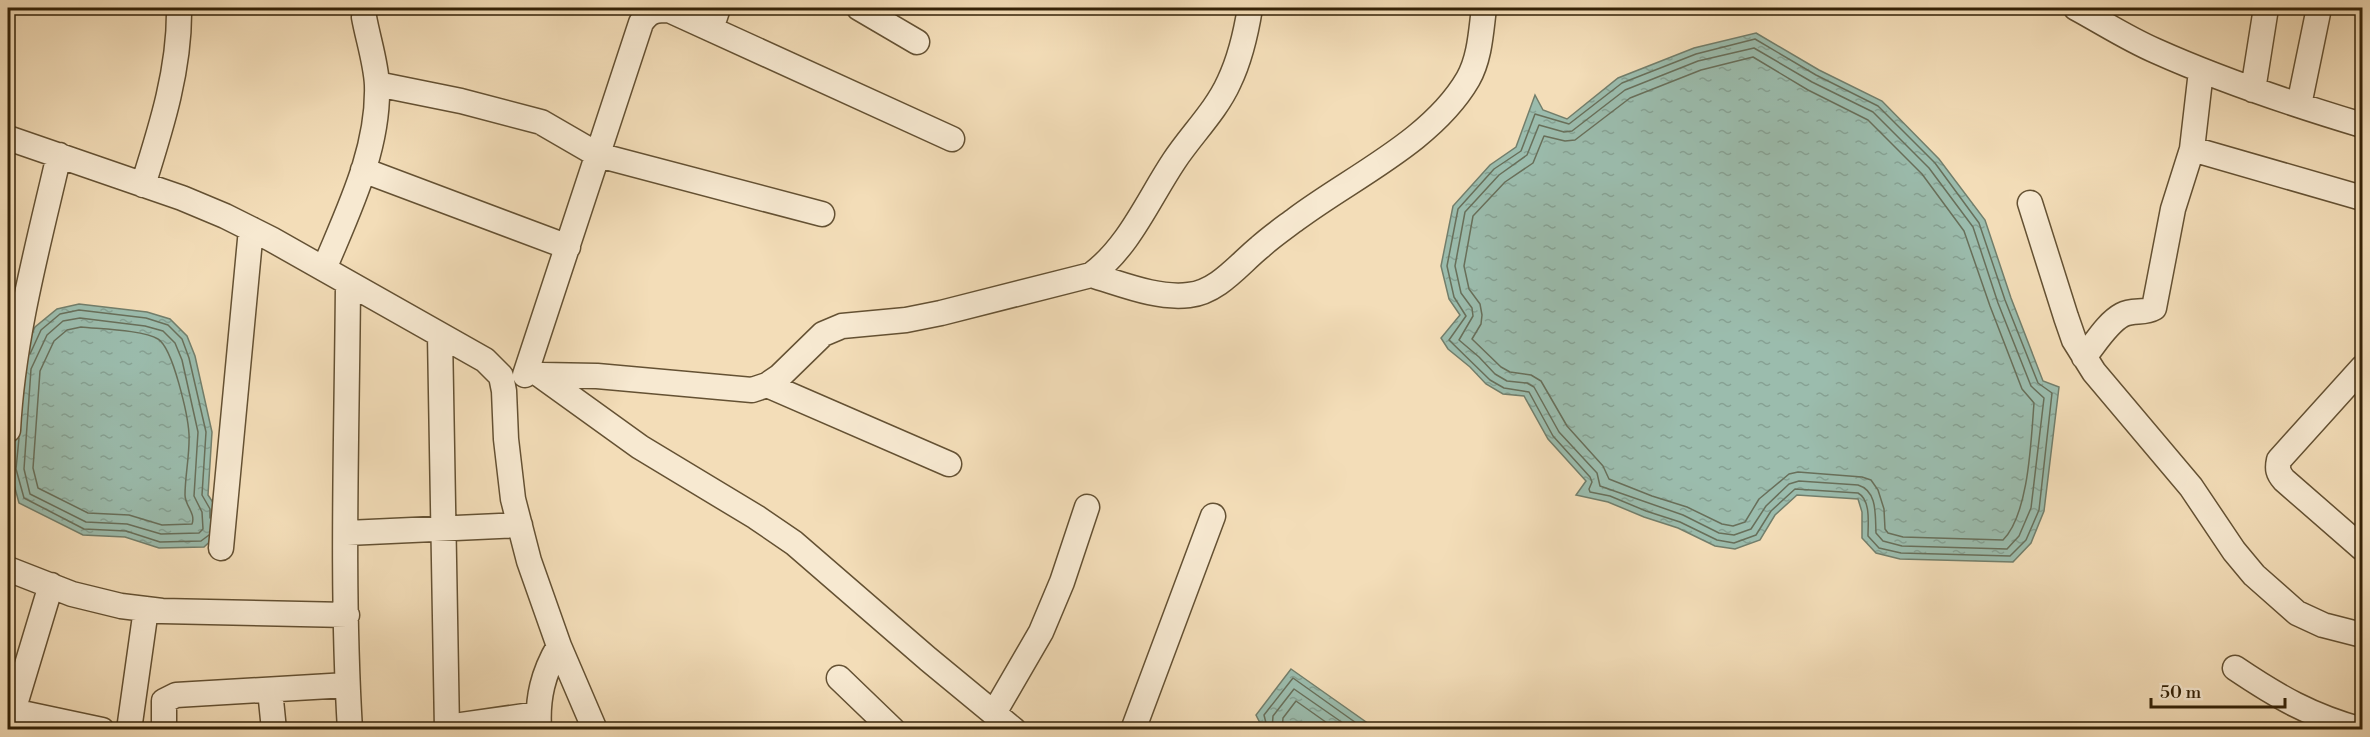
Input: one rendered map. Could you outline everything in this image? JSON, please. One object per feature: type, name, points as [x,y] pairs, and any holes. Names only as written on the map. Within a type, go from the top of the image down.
[{"type":"street","points":[[143,185],[164,116],[174,67],[179,8]]},
{"type":"street","points":[[859,8],[917,42]]},
{"type":"street","points":[[501,376],[621,377],[752,390],[767,385],[780,376],[823,334],[842,326],[906,320],[941,313],[1091,275],[1105,265],[1121,246],[1174,160],[1228,84],[1240,53],[1250,8]]},
{"type":"street","points":[[1091,275],[1163,295],[1190,295],[1205,291],[1224,279],[1260,246],[1301,215],[1384,162],[1443,112],[1468,79],[1475,63],[1484,8]]},
{"type":"street","points":[[2076,8],[2153,50],[2201,70],[2253,90],[2362,125]]},
{"type":"street","points":[[2253,90],[2266,8]]},
{"type":"street","points":[[2299,105],[2319,8]]},
{"type":"street","points":[[534,375],[568,248],[641,23],[648,14],[657,10],[669,10],[715,18],[952,139]]},
{"type":"street","points":[[324,269],[363,170],[375,121],[377,84],[364,17]]},
{"type":"street","points":[[2084,357],[2120,315],[2154,308],[2173,209],[2192,149],[2201,70]]},
{"type":"street","points":[[377,84],[461,101],[541,122],[598,155],[822,214]]},
{"type":"street","points":[[8,138],[182,198],[251,229],[485,360],[501,376],[513,499],[530,561],[559,646],[595,729]]},
{"type":"street","points":[[2192,149],[2362,198]]},
{"type":"street","points":[[8,430],[22,315],[59,155]]},
{"type":"street","points":[[363,170],[568,248]]},
{"type":"street","points":[[2030,203],[2066,317],[2084,357],[2191,487],[2234,551],[2254,575],[2298,613],[2322,625],[2361,632]]},
{"type":"street","points":[[221,548],[251,229]]},
{"type":"street","points":[[348,283],[347,615],[350,729]]},
{"type":"street","points":[[440,335],[447,728],[539,722],[543,680],[548,664],[559,646]]},
{"type":"street","points":[[534,375],[640,447],[747,511],[794,543],[1014,729]]},
{"type":"street","points":[[2358,535],[2284,480],[2279,474],[2278,467],[2279,460],[2360,376]]},
{"type":"street","points":[[767,385],[949,464]]},
{"type":"street","points":[[994,713],[1041,632],[1062,582],[1088,507]]},
{"type":"street","points":[[1133,729],[1213,516]]},
{"type":"street","points":[[347,533],[520,525]]},
{"type":"street","points":[[8,569],[72,594],[121,606],[146,609],[347,615]]},
{"type":"street","points":[[51,585],[10,710],[50,724],[102,729]]},
{"type":"street","points":[[129,729],[146,609]]},
{"type":"street","points":[[2235,668],[2278,697],[2309,713],[2362,729]]},
{"type":"street","points":[[838,678],[893,729]]},
{"type":"street","points":[[164,729],[164,701],[176,695],[348,685]]},
{"type":"street","points":[[270,690],[274,729]]},
{"type":"water","points":[[1756,33],[1819,70],[1882,101],[1939,159],[1985,220],[2011,298],[2043,381],[2059,387],[2044,511],[2031,543],[2013,562],[1900,559],[1876,553],[1862,538],[1862,512],[1858,499],[1797,495],[1775,515],[1760,540],[1735,549],[1715,546],[1678,528],[1608,502],[1576,495],[1586,481],[1548,439],[1524,396],[1503,394],[1486,384],[1448,349],[1441,338],[1460,315],[1449,299],[1441,266],[1453,206],[1490,165],[1516,147],[1535,95],[1543,110],[1567,119],[1618,78],[1694,48]]},
{"type":"water","points":[[79,304],[147,312],[170,319],[187,336],[195,356],[212,432],[208,495],[216,507],[217,535],[204,547],[159,548],[125,537],[83,535],[19,503],[10,470],[18,365],[35,327],[57,309]]},
{"type":"water","points":[[1291,669],[1376,729],[1257,729],[1260,723],[1256,715]]}]
